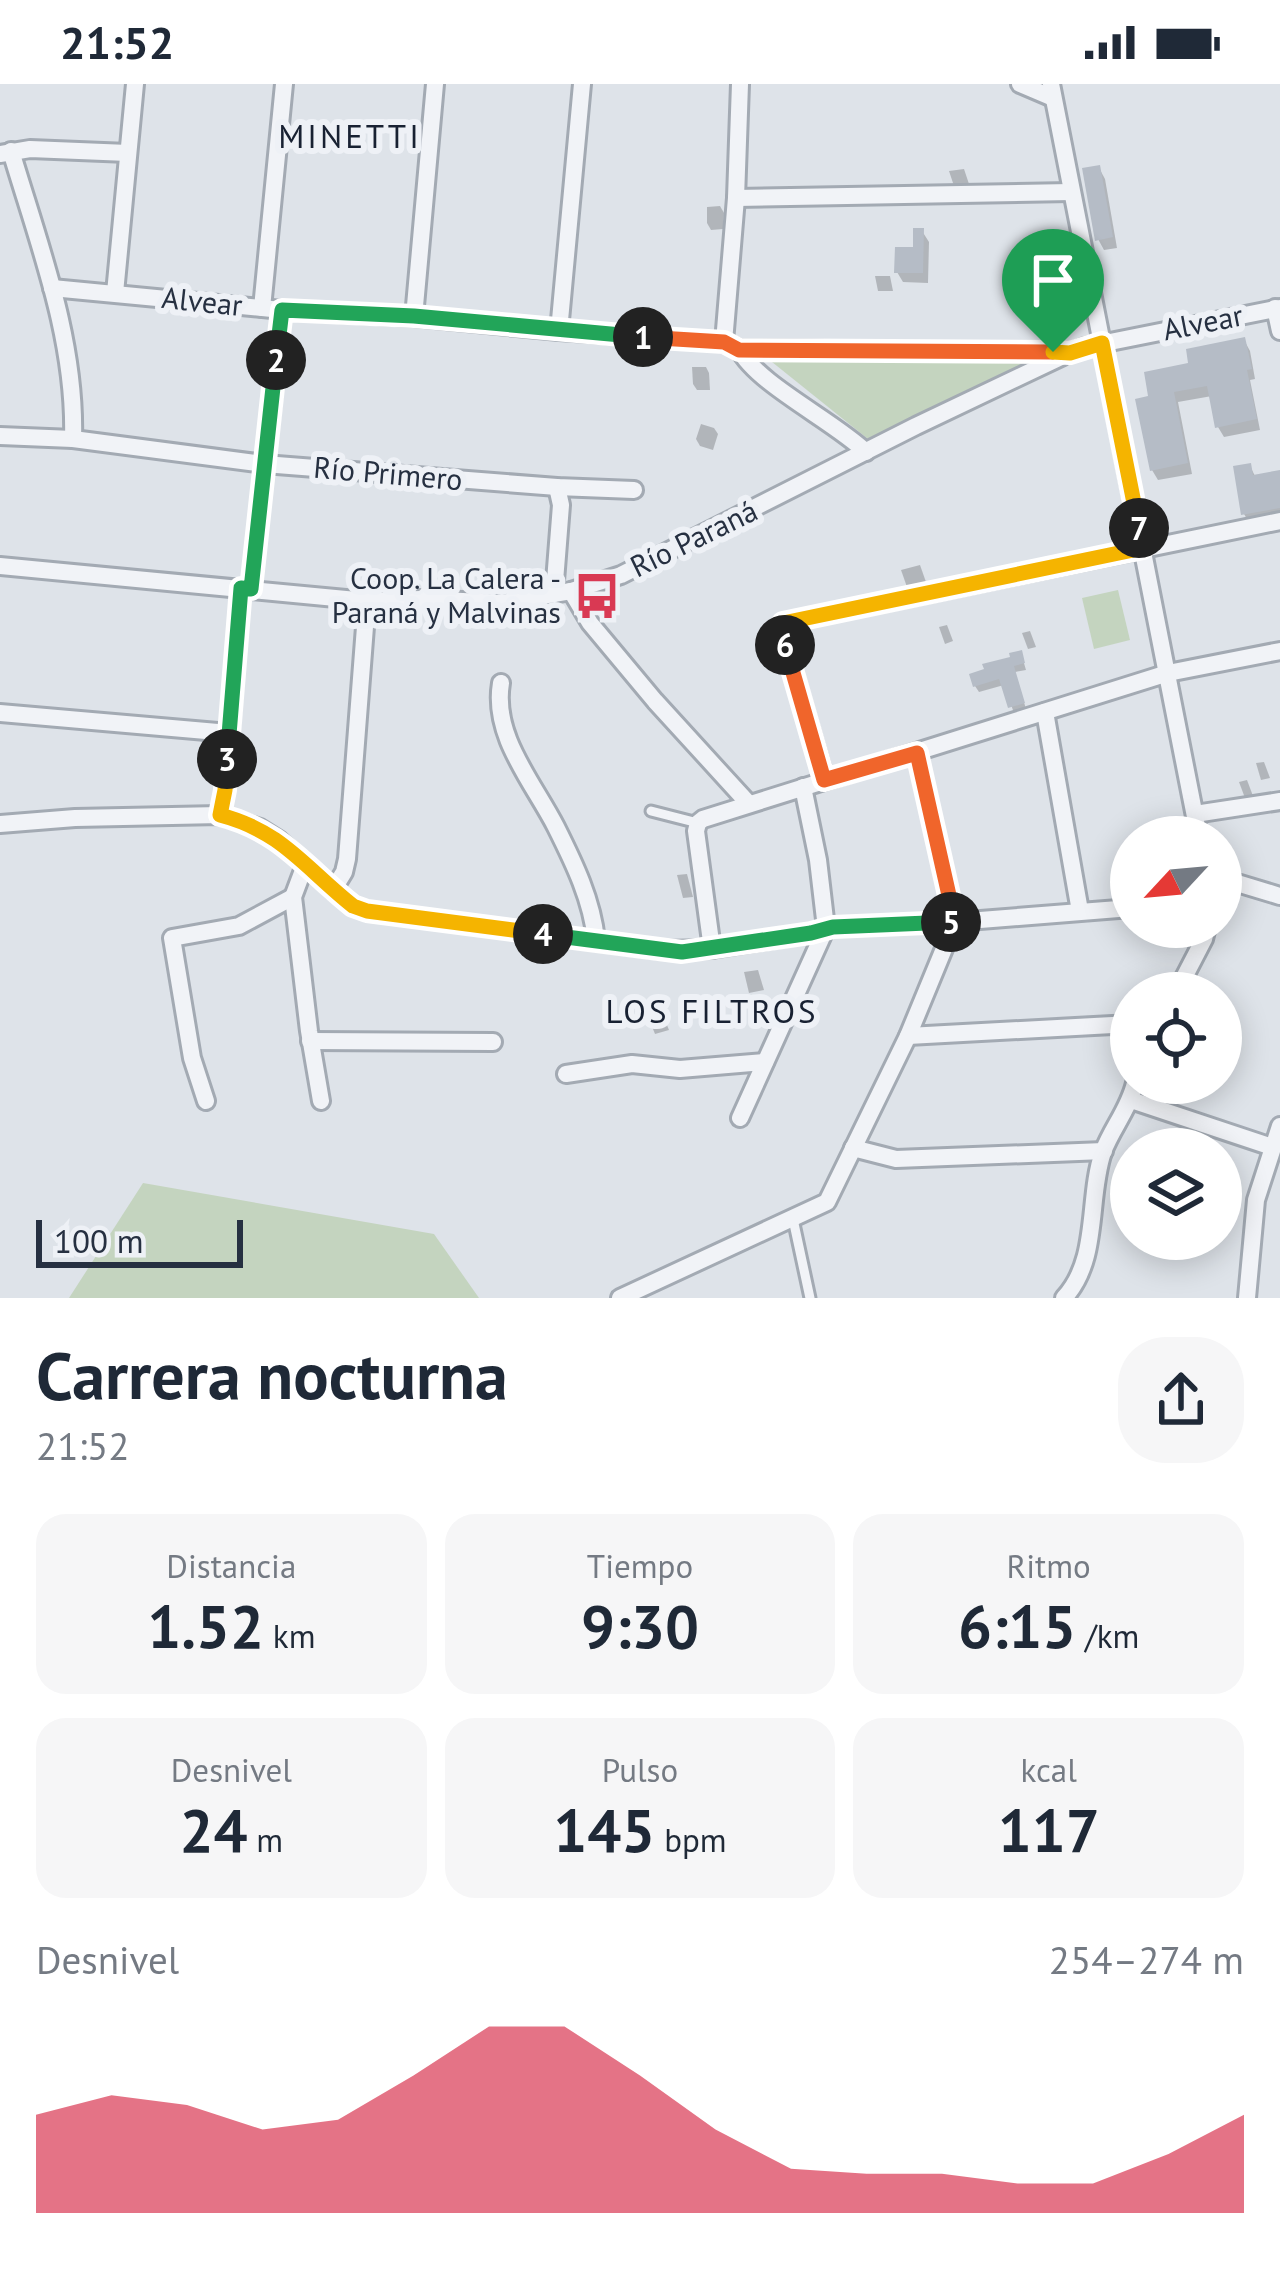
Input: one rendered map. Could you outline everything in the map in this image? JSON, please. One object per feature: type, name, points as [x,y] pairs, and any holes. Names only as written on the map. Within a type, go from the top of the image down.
[{"type":"street","points":[[115,293],[135,84]]},
{"type":"street","points":[[262,308],[284,84]]},
{"type":"street","points":[[414,316],[435,84]]},
{"type":"street","points":[[559,331],[582,84]]},
{"type":"street","points":[[740,84],[731,346],[753,368],[866,452]]},
{"type":"street","points":[[1021,84],[1052,91],[1195,814],[1280,800]]},
{"type":"street","points":[[73,439],[70,364],[52,288],[6,153],[30,149],[128,153]]},
{"type":"street","points":[[736,198],[1071,191]]},
{"type":"street","name":"Alvear","points":[[52,288],[731,346],[1070,353],[1278,308]]},
{"type":"street","points":[[1278,308],[1280,331]]},
{"type":"street","points":[[220,815],[282,310]]},
{"type":"street","name":"Río Paraná","points":[[0,566],[367,601],[502,603],[562,592],[649,562],[1070,353]]},
{"type":"street","name":"Río Primero","points":[[0,436],[73,439],[264,464],[634,490]]},
{"type":"street","points":[[556,487],[561,506],[562,592],[749,804]]},
{"type":"street","points":[[824,780],[780,628],[783,623],[1280,521]]},
{"type":"street","points":[[333,890],[347,859],[367,601]]},
{"type":"street","points":[[712,949],[696,831],[700,821],[1168,673],[1280,651]]},
{"type":"street","points":[[501,683],[500,721],[590,902],[596,940]]},
{"type":"street","points":[[1046,712],[1080,911]]},
{"type":"street","points":[[0,713],[229,733]]},
{"type":"street","points":[[620,1298],[827,1202],[908,1036],[955,922],[917,753]]},
{"type":"street","points":[[740,1118],[826,928],[803,788]]},
{"type":"street","points":[[0,824],[220,815],[260,828],[279,840],[333,890],[367,911],[663,950],[712,949],[826,928],[1110,909]]},
{"type":"street","points":[[305,865],[293,897],[321,1101]]},
{"type":"street","points":[[1242,885],[1280,896]]},
{"type":"street","points":[[206,1101],[191,1058],[172,938],[239,926],[293,897]]},
{"type":"street","points":[[908,1036],[1110,1025]]},
{"type":"street","points":[[310,1040],[493,1042]]},
{"type":"street","points":[[566,1074],[632,1064],[680,1070],[766,1062]]},
{"type":"street","points":[[1064,1298],[1082,1272],[1104,1151],[1127,1104]]},
{"type":"street","points":[[1163,1104],[1272,1147]]},
{"type":"street","points":[[1247,1298],[1256,1201],[1280,1126]]},
{"type":"street","points":[[853,1148],[896,1159],[1104,1151]]},
{"type":"lane","points":[[651,812],[700,821]]},
{"type":"lane","points":[[793,1219],[810,1298]]},
{"type":"green space","points":[[1038,358],[868,439],[772,362]]},
{"type":"green space","points":[[1118,590],[1130,640],[1094,649],[1082,598]]},
{"type":"green space","points":[[143,1183],[434,1234],[479,1298],[69,1298]]},
{"type":"building","points":[[1100,165],[1113,237],[1095,241],[1082,168]]},
{"type":"building","points":[[913,228],[924,228],[923,273],[894,273],[895,247],[913,247]]},
{"type":"building","points":[[1245,337],[1257,419],[1215,428],[1207,386],[1174,392],[1188,463],[1150,471],[1135,399],[1148,396],[1144,372],[1188,363],[1186,349]]},
{"type":"building","points":[[1251,463],[1253,475],[1280,470],[1280,508],[1241,515],[1233,466]]},
{"type":"building","points":[[1022,650],[1025,663],[1014,666],[1025,703],[1008,708],[999,679],[973,687],[969,674],[984,669],[982,664]]},
{"type":"place","name":"Coop. La Calera - Paraná y Malvinas","points":[[597,596]]},
{"type":"district","name":"MINETTI","points":[[350,136]]},
{"type":"district","name":"LOS FILTROS","points":[[712,1011]]},
{"type":"route","points":[[282,310],[724,342],[739,350],[1053,352],[1070,353],[1102,343],[1143,548],[783,623],[780,628],[824,780],[917,753],[955,922],[833,927],[682,952],[367,911],[333,890],[279,840],[260,828],[220,815],[241,588],[251,589],[282,310]]}]
